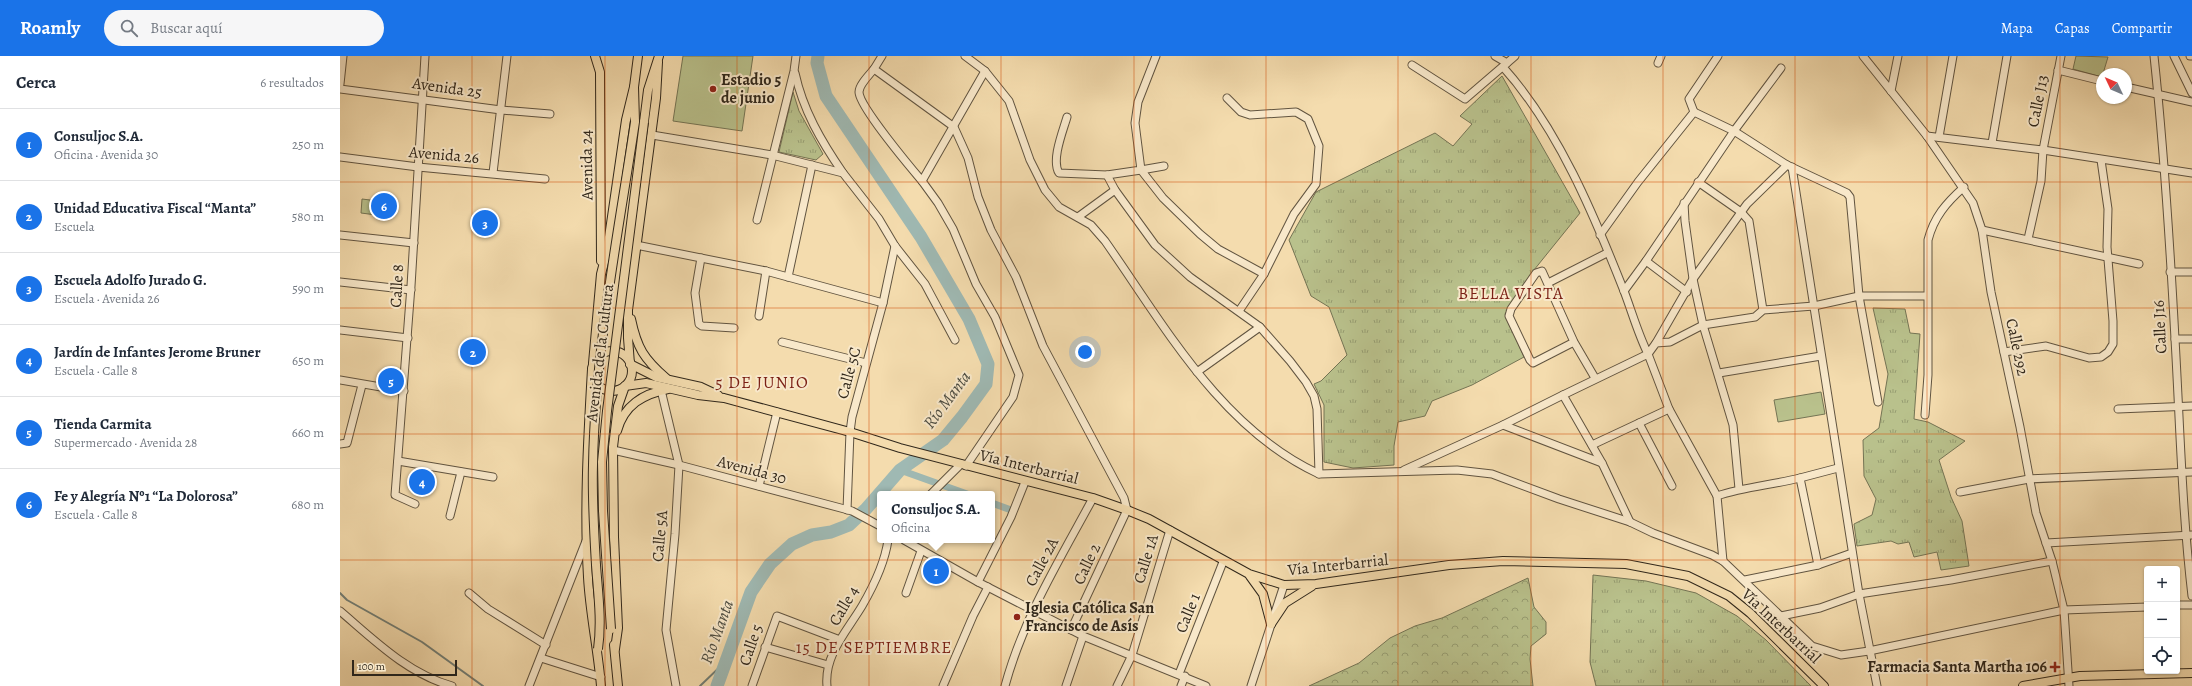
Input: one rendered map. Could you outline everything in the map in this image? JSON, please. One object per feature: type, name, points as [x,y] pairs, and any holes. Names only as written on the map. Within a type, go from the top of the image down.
[{"type":"main road","name":"Avenida 24","points":[[595,56],[600,72],[602,274]]},
{"type":"main road","name":"Avenida de la Cultura","points":[[598,649],[592,626],[586,540],[587,450],[592,366],[602,274],[608,251],[626,120],[634,87],[638,56]]},
{"type":"main road","name":"Avenida de la Cultura","points":[[618,686],[615,649],[611,628],[602,511],[602,462],[607,411],[648,90],[659,59]]},
{"type":"main road","name":"Avenida de la Cultura","points":[[630,364],[628,310],[652,135],[659,59]]},
{"type":"main road","name":"Avenida de la Cultura","points":[[601,686],[598,649],[600,631],[594,541],[593,465],[595,410],[600,363],[635,122],[634,87]]},
{"type":"main road","points":[[628,310],[638,345],[643,356],[668,380]]},
{"type":"main road","points":[[615,352],[627,358],[630,364],[631,376],[625,386],[614,391],[602,389],[594,381],[592,366],[602,354],[615,352]]},
{"type":"main road","name":"Vía Interbarrial","points":[[630,364],[649,374],[668,380],[701,387],[724,398]]},
{"type":"main road","name":"Vía Interbarrial","points":[[625,386],[646,383],[698,395],[724,398],[1025,482],[1093,498],[1127,510],[1170,530],[1223,562],[1249,574],[1284,585],[1316,584],[1483,562],[1588,562],[1626,564],[1667,570],[1688,576],[1729,596],[1750,613],[1824,686]]},
{"type":"main road","name":"Avenida de la Cultura","points":[[615,649],[618,628],[614,537],[613,449],[618,406],[625,386]]},
{"type":"main road","points":[[613,449],[618,428],[628,409],[640,398],[670,388]]},
{"type":"main road","points":[[1249,574],[1263,594],[1271,624]]},
{"type":"main road","points":[[1271,624],[1285,603],[1299,593],[1316,584]]},
{"type":"main road","points":[[2023,686],[2192,673]]},
{"type":"street","points":[[340,84],[344,56]]},
{"type":"street","name":"Calle 8","points":[[415,504],[395,495],[408,338],[425,56]]},
{"type":"street","points":[[493,173],[507,56]]},
{"type":"street","points":[[757,220],[794,71],[796,56]]},
{"type":"street","points":[[882,56],[859,90],[860,98],[881,130],[938,203],[953,229],[976,284],[995,317],[1019,375],[1013,397],[961,464],[936,489]]},
{"type":"street","points":[[965,56],[985,71],[1009,101],[1030,160],[1045,190],[1059,207],[1091,226],[1105,241],[1197,372],[1234,413],[1264,439],[1300,465],[1319,474],[1457,470],[1492,474],[1559,499],[1630,522],[1653,533],[1712,554],[1723,561],[1745,580],[1812,646],[1840,655],[1869,651],[2064,610],[2144,607]]},
{"type":"street","points":[[1156,56],[1138,102],[1135,123],[1141,170],[1163,198],[1200,234],[1218,249],[1264,274]]},
{"type":"street","points":[[1494,56],[1505,65],[1524,92],[1559,149],[1600,235],[1624,291],[1669,409],[1717,496],[1723,561]]},
{"type":"street","points":[[1412,65],[1465,99],[1515,56]]},
{"type":"street","points":[[1718,56],[1689,99],[1694,112],[1734,131],[1789,166],[1847,193],[1850,197],[1859,296],[1878,402]]},
{"type":"street","name":"Calle 292","points":[[1863,56],[1927,136],[1964,187],[1973,203],[1982,230],[1991,292],[2036,513],[2052,561],[2064,610],[2069,682]]},
{"type":"street","points":[[1891,91],[1898,56]]},
{"type":"street","points":[[1939,137],[1953,56]]},
{"type":"street","points":[[1992,143],[2007,56]]},
{"type":"street","name":"Calle J13","points":[[2028,239],[2041,181],[2043,150],[2061,56]]},
{"type":"street","name":"Calle J16","points":[[2154,56],[2164,169],[2182,472],[2192,596]]},
{"type":"street","points":[[2174,56],[2192,93]]},
{"type":"street","points":[[874,68],[954,127],[968,158],[978,196],[991,230],[1016,277],[1043,346],[1119,488],[1127,510]]},
{"type":"street","points":[[1624,291],[1646,261],[1698,182],[1781,68]]},
{"type":"street","points":[[2058,70],[2096,80]]},
{"type":"street","points":[[794,71],[810,120],[843,173],[879,219],[895,246],[925,284],[955,340]]},
{"type":"street","points":[[922,181],[985,71]]},
{"type":"street","points":[[2132,88],[2192,102]]},
{"type":"street","name":"Avenida 25","points":[[340,89],[501,110],[550,114]]},
{"type":"street","points":[[1226,98],[1241,112],[1250,115],[1296,112],[1308,118],[1320,146],[1316,184],[1294,214],[1264,274],[1239,311]]},
{"type":"street","points":[[1600,235],[1633,188],[1694,112]]},
{"type":"street","points":[[1067,117],[1058,147],[1057,169],[1059,173],[1107,175],[1164,166]]},
{"type":"street","points":[[652,135],[772,155],[843,173]]},
{"type":"street","points":[[1927,136],[2043,150],[2192,173]]},
{"type":"street","name":"Avenida 26","points":[[340,157],[418,167],[545,179]]},
{"type":"street","points":[[2004,352],[2046,346],[2088,358],[2100,357],[2108,352],[2113,344],[2113,321],[2108,256],[2108,209],[2101,160]]},
{"type":"street","points":[[788,276],[812,165]]},
{"type":"street","points":[[1401,471],[1503,425],[1595,378],[1648,354],[1694,279],[1741,212],[1789,166]]},
{"type":"street","points":[[1789,166],[1814,306],[1852,553],[1869,651],[1877,686]]},
{"type":"street","points":[[1107,175],[1115,190],[1155,245],[1190,277],[1260,327],[1290,360],[1314,396],[1319,422],[1319,474]]},
{"type":"street","points":[[1698,182],[1741,212],[1749,221],[1763,310]]},
{"type":"street","points":[[1926,415],[1928,375],[1928,240],[1933,223],[1947,202],[1964,187]]},
{"type":"street","points":[[1078,217],[1115,190]]},
{"type":"street","points":[[1684,203],[1684,221],[1703,325],[1719,372],[1733,425],[1739,489]]},
{"type":"street","points":[[1982,230],[2108,256],[2139,264]]},
{"type":"street","points":[[340,235],[414,243]]},
{"type":"street","points":[[636,245],[788,276],[883,303]]},
{"type":"street","name":"Calle 5C","points":[[849,510],[850,432],[866,363],[883,303],[895,246]]},
{"type":"street","points":[[1548,283],[1607,253]]},
{"type":"street","points":[[701,258],[695,293],[699,324],[702,326],[734,328]]},
{"type":"street","points":[[1646,261],[1687,292]]},
{"type":"street","points":[[759,316],[766,271]]},
{"type":"street","points":[[1574,342],[1532,362],[1510,319],[1511,309],[1536,273],[1542,271],[1574,342],[1595,378]]},
{"type":"street","points":[[2170,272],[2192,272]]},
{"type":"street","points":[[340,282],[411,290]]},
{"type":"street","points":[[1656,343],[1670,342],[1703,325],[1755,317],[1763,310],[1814,306],[1859,296],[1927,296]]},
{"type":"street","points":[[1197,372],[1260,327]]},
{"type":"street","points":[[340,330],[408,338]]},
{"type":"street","points":[[2175,339],[2192,339]]},
{"type":"street","points":[[782,342],[866,363]]},
{"type":"street","points":[[1719,372],[1822,356]]},
{"type":"street","points":[[340,380],[404,391]]},
{"type":"street","points":[[344,443],[362,384]]},
{"type":"street","name":"Calle 5A","points":[[661,390],[679,464],[675,534],[666,630],[676,686]]},
{"type":"street","points":[[1564,395],[1602,463],[1630,522]]},
{"type":"street","points":[[2118,409],[2192,406]]},
{"type":"street","points":[[1592,445],[1669,409]]},
{"type":"street","points":[[759,486],[777,412]]},
{"type":"street","points":[[1639,423],[1672,486]]},
{"type":"street","points":[[1503,425],[1602,463]]},
{"type":"street","name":"Avenida 30","points":[[613,449],[679,464],[849,510],[877,524]]},
{"type":"street","points":[[398,461],[493,477]]},
{"type":"street","points":[[1717,496],[1739,489],[1778,484],[1838,468]]},
{"type":"street","points":[[450,516],[461,472]]},
{"type":"street","points":[[1960,492],[2029,479],[2192,472]]},
{"type":"street","points":[[1800,478],[1818,565]]},
{"type":"street","points":[[978,582],[1011,517],[1025,482]]},
{"type":"street","name":"Calle 2A","points":[[1004,686],[1012,660],[1032,610],[1093,498]]},
{"type":"street","name":"Calle 2","points":[[1071,630],[1127,510]]},
{"type":"street","name":"Calle 1A","points":[[1117,686],[1132,655],[1170,530]]},
{"type":"street","points":[[2046,543],[2188,535]]},
{"type":"street","points":[[528,686],[541,658],[586,540]]},
{"type":"street","name":"Calle 4","points":[[827,686],[828,665],[840,640],[862,605],[874,582],[887,550],[888,543]]},
{"type":"street","points":[[909,543],[978,582],[1083,636],[1206,686]]},
{"type":"street","points":[[906,593],[921,551]]},
{"type":"street","points":[[1745,580],[1818,565],[1852,553]]},
{"type":"street","points":[[1781,616],[1820,608],[1859,594],[1951,580],[2052,561]]},
{"type":"street","name":"Calle 1","points":[[1181,686],[1182,675],[1223,562]]},
{"type":"street","points":[[1251,686],[1284,585]]},
{"type":"street","points":[[943,686],[972,616],[988,587]]},
{"type":"street","points":[[468,593],[488,609],[546,645]]},
{"type":"street","points":[[2180,605],[2192,605]]},
{"type":"street","points":[[340,611],[409,667],[436,682],[452,686]]},
{"type":"street","name":"Calle 5","points":[[752,686],[775,618],[778,616],[840,640]]},
{"type":"street","points":[[1066,686],[1083,636]]},
{"type":"street","points":[[765,647],[828,665]]},
{"type":"street","points":[[541,658],[600,677]]},
{"type":"green space","name":"Estadio 5 de junio","points":[[683,56],[753,56],[742,131],[673,121]]},
{"type":"green space","points":[[2076,56],[2108,57],[2105,68],[2096,68],[2096,75],[2073,69]]},
{"type":"green space","points":[[1502,76],[1580,213],[1534,270],[1505,314],[1524,357],[1472,385],[1432,401],[1425,416],[1398,422],[1394,446],[1394,465],[1353,468],[1324,462],[1324,405],[1314,384],[1321,381],[1347,355],[1329,307],[1311,296],[1289,240],[1316,192],[1435,133],[1453,146],[1472,124],[1460,116]]},
{"type":"green space","points":[[793,92],[799,111],[823,154],[816,160],[779,152]]},
{"type":"green space","points":[[362,199],[386,202],[384,216],[361,213]]},
{"type":"green space","points":[[1873,308],[1905,309],[1910,333],[1920,334],[1914,419],[1928,422],[1965,441],[1939,460],[1951,497],[1962,521],[1969,566],[1941,570],[1937,552],[1914,557],[1909,542],[1898,544],[1891,541],[1857,546],[1854,524],[1872,515],[1876,499],[1864,476],[1863,440],[1879,428],[1888,374]]},
{"type":"green space","points":[[1821,392],[1825,414],[1778,422],[1774,400]]},
{"type":"green space","points":[[1593,575],[1646,581],[1696,593],[1737,616],[1766,640],[1811,686],[1596,686],[1590,662]]},
{"type":"green space","points":[[1528,578],[1534,607],[1546,622],[1546,634],[1531,646],[1530,659],[1533,686],[1309,686],[1359,663],[1390,638],[1415,626],[1442,618]]},
{"type":"waterway","name":"Río Manta","points":[[818,56],[817,63],[826,96],[921,237],[969,319],[988,364],[986,384],[943,440],[900,470],[882,491]]},
{"type":"waterway","points":[[900,470],[959,491]]},
{"type":"waterway","name":"Río Manta","points":[[717,686],[751,592],[770,564],[792,544],[812,535],[831,532],[849,525],[877,496]]},
{"type":"waterway","points":[[995,504],[1011,510]]},
{"type":"waterway","points":[[340,593],[347,600],[422,642],[483,686]]},
{"type":"waterway","points":[[700,686],[724,663]]},
{"type":"place","name":"Estadio 5 de junio","points":[[713,89]]},
{"type":"place","name":"Fe y Alegría Nº1 “La Dolorosa”","points":[[384,206]]},
{"type":"place","name":"Escuela Adolfo Jurado G.","points":[[485,223]]},
{"type":"place","name":"Unidad Educativa Fiscal “Manta”","points":[[473,352]]},
{"type":"place","name":"Tienda Carmita","points":[[391,381]]},
{"type":"place","name":"Jardín de Infantes Jerome Bruner","points":[[422,482]]},
{"type":"place","name":"Consuljoc S.A.","points":[[936,571]]},
{"type":"place","name":"Iglesia Católica San Francisco de Asís","points":[[1017,617]]},
{"type":"place","name":"Farmacia Santa Martha 106","points":[[2055,667]]},
{"type":"district","name":"BELLA VISTA","points":[[1511,293]]},
{"type":"district","name":"5 DE JUNIO","points":[[762,382]]},
{"type":"district","name":"15 DE SEPTIEMBRE","points":[[874,647]]}]
